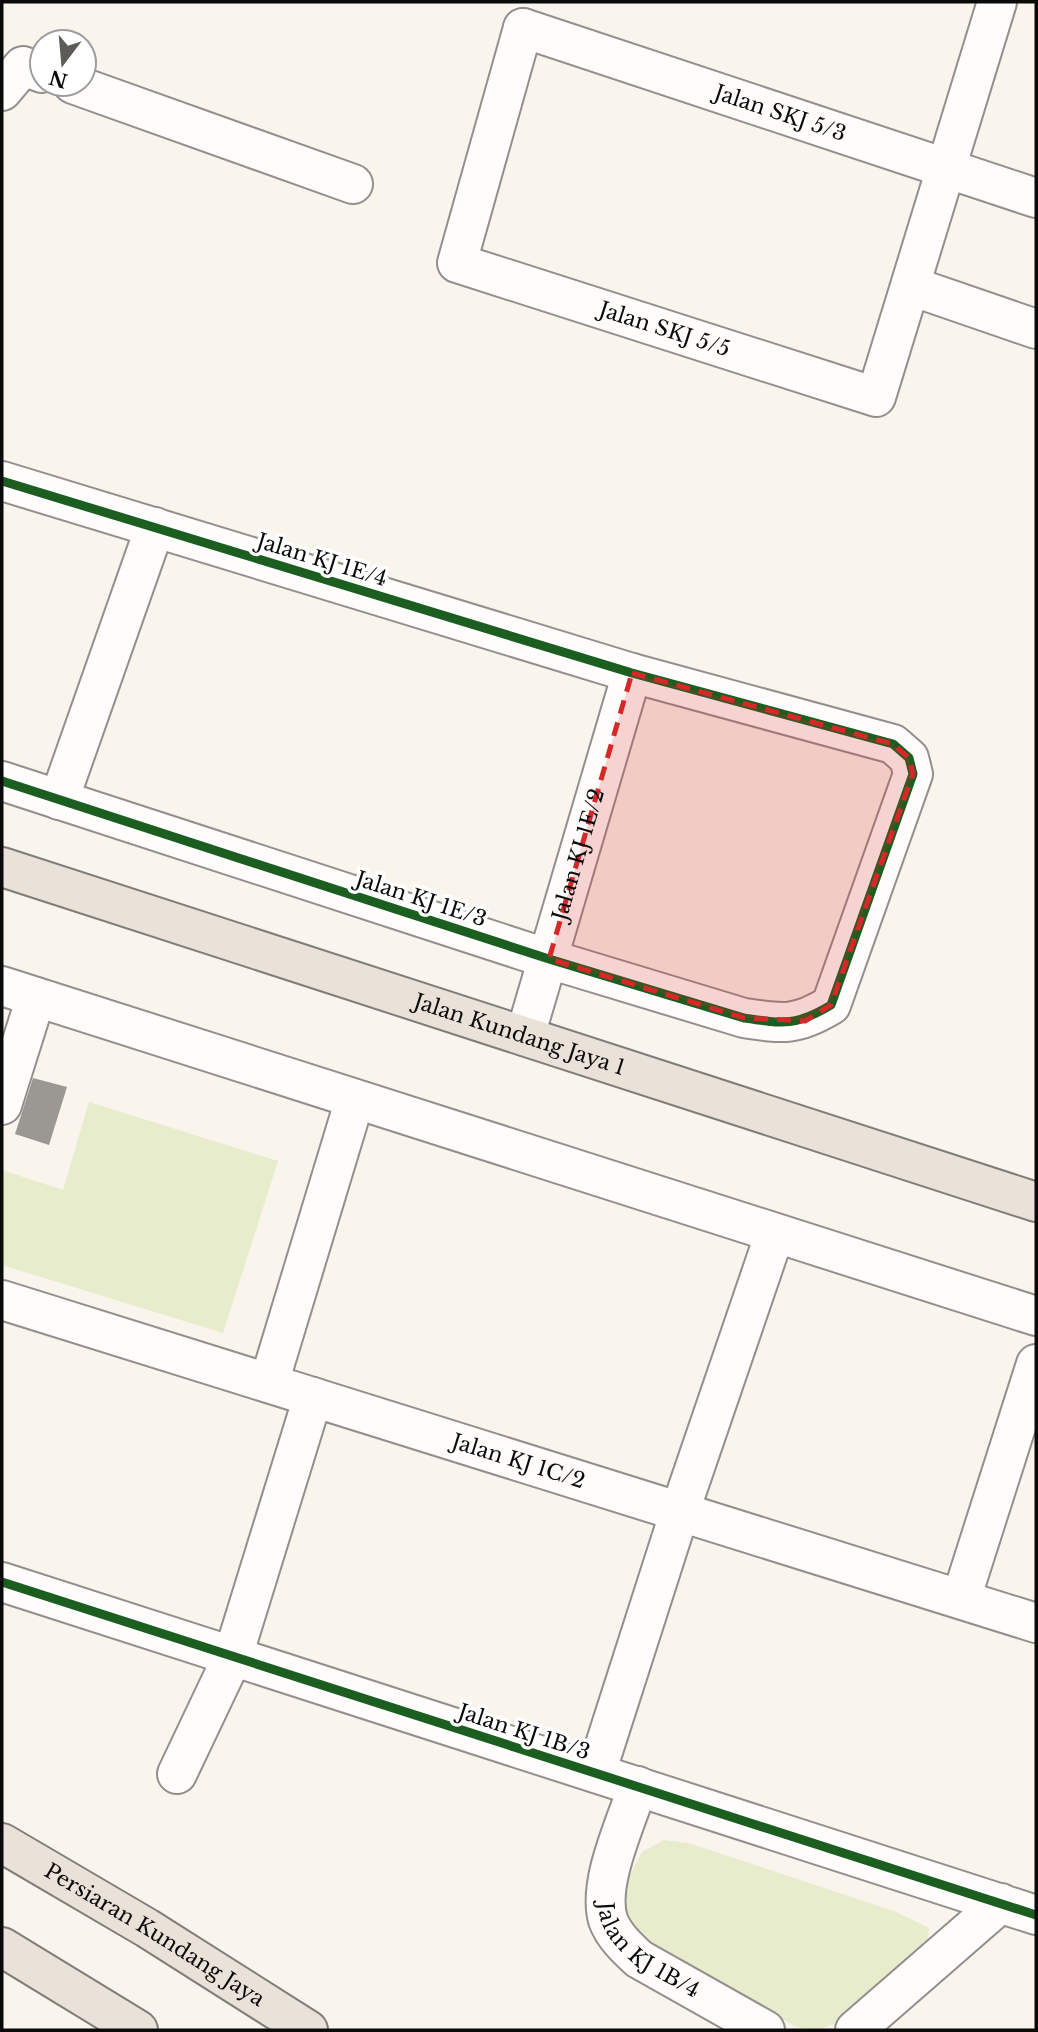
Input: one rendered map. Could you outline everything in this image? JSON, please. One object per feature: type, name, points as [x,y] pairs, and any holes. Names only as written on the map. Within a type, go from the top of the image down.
[{"type":"main road","name":"Jalan Kundang Jaya 1","points":[[2,867],[1036,1202]]},
{"type":"main road","name":"Persiaran Kundang Jaya","points":[[2,1843],[147,1928],[308,2030]]},
{"type":"main road","points":[[2,1947],[138,2030]]},
{"type":"street","name":"Jalan SKJ 5/5","points":[[520,15],[457,263],[876,397],[997,2]]},
{"type":"street","name":"Jalan SKJ 5/3","points":[[520,15],[1036,198]]},
{"type":"street","points":[[2,91],[23,66],[28,68]]},
{"type":"street","points":[[98,93],[353,184]]},
{"type":"street","points":[[911,286],[1036,329]]},
{"type":"street","name":"Jalan KJ 1E/4","points":[[2,481],[632,673],[893,744],[908,758],[913,774],[831,1005]]},
{"type":"street","points":[[59,800],[155,527]]},
{"type":"street","name":"Jalan KJ 1E/2","points":[[525,1036],[632,673]]},
{"type":"street","name":"Jalan KJ 1E/3","points":[[2,781],[549,959],[744,1018],[777,1023],[805,1021],[831,1005]]},
{"type":"street","points":[[2,1105],[19,991],[1036,1316]]},
{"type":"street","points":[[269,1383],[355,1099]]},
{"type":"street","points":[[596,1773],[680,1511],[775,1233]]},
{"type":"street","name":"Jalan KJ 1C/2","points":[[2,1300],[1036,1623]]},
{"type":"street","points":[[961,1599],[1036,1364]]},
{"type":"street","points":[[177,1774],[233,1656],[313,1397]]},
{"type":"street","name":"Jalan KJ 1B/3","points":[[2,1582],[1036,1915]]},
{"type":"street","name":"Jalan KJ 1B/4","points":[[638,1786],[608,1878],[605,1899],[609,1922],[621,1943],[639,1959],[765,2030]]},
{"type":"street","points":[[855,2030],[1000,1903]]},
{"type":"highlighted area","points":[[632,673],[893,744],[909,758],[913,774],[831,1005],[805,1021],[744,1018],[549,959]]},
{"type":"green space","points":[[89,1102],[278,1161],[223,1333],[2,1265],[2,1170],[63,1190]]},
{"type":"green space","points":[[664,1840],[688,1843],[894,1911],[929,1928],[928,1939],[920,1952],[835,2023],[818,2030],[796,2027],[652,1944],[628,1924],[621,1892],[642,1852]]},
{"type":"building","points":[[33,1078],[67,1087],[49,1145],[15,1134]]},
{"type":"cycle path","points":[[2,481],[632,673],[893,744],[909,758],[913,774],[831,1005],[808,1017],[789,1022],[744,1018],[549,959],[2,781]]},
{"type":"cycle path","points":[[2,1582],[1036,1915]]}]
